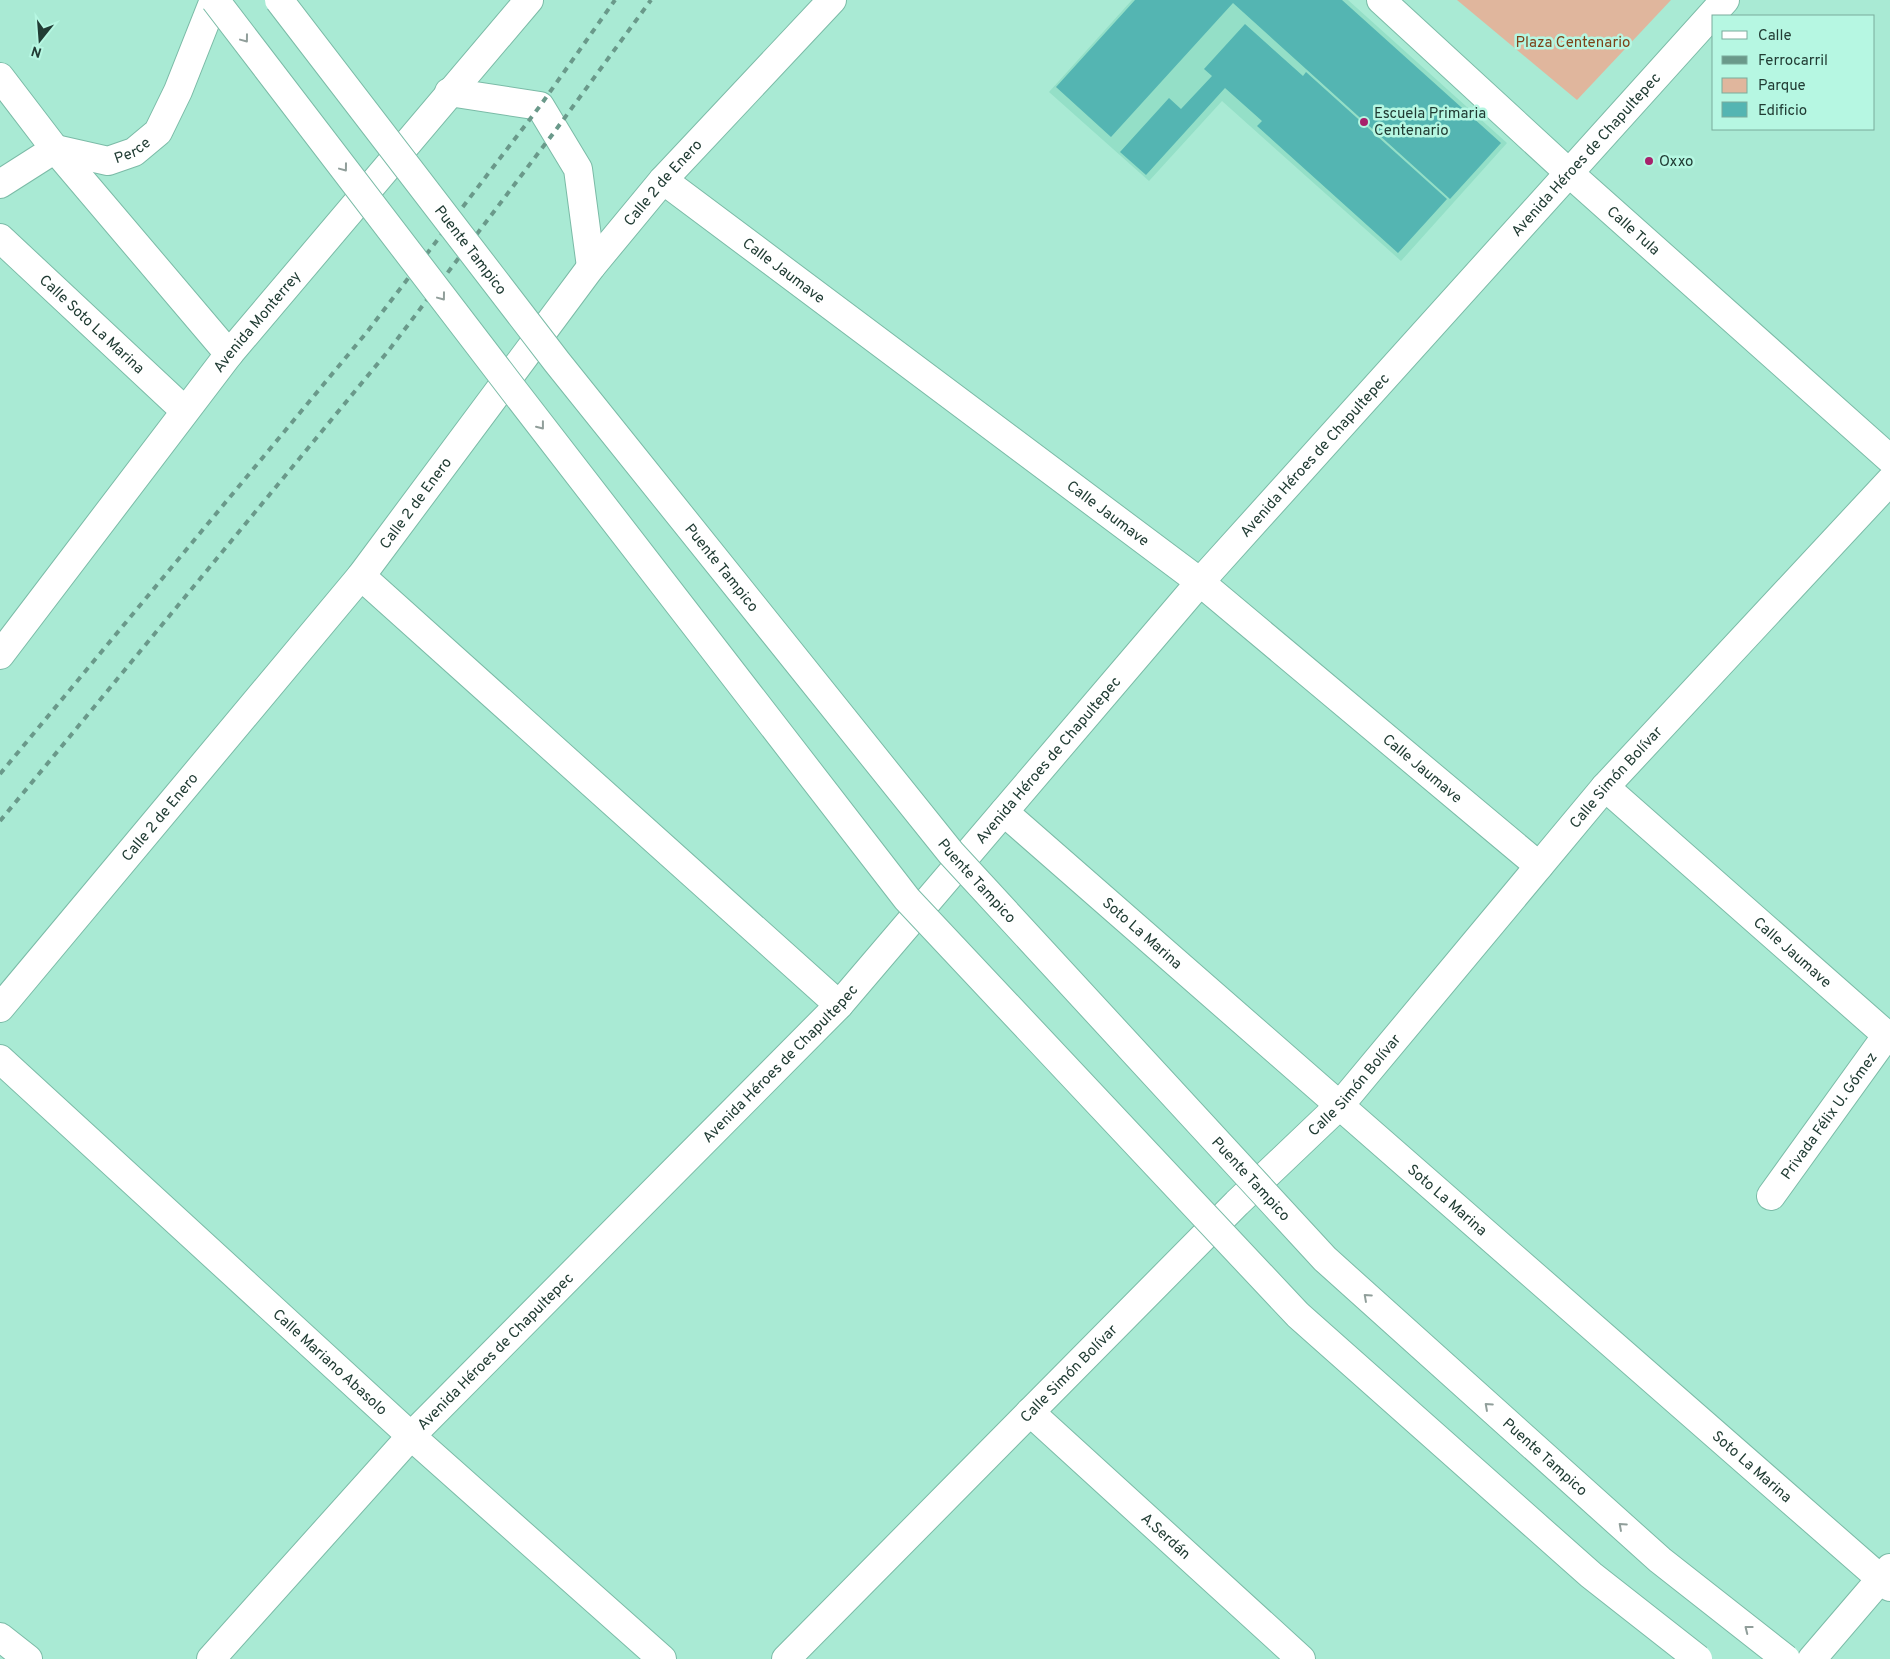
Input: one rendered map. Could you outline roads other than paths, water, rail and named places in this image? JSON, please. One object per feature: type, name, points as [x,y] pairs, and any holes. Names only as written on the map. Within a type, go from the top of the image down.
[{"type":"main road","name":"Perce","points":[[55,149],[108,161],[134,152],[158,132],[178,91],[215,0]]},
{"type":"main road","points":[[215,0],[906,898],[1298,1315],[1591,1575],[1698,1659]]},
{"type":"main road","name":"Puente Tampico","points":[[279,0],[557,362],[951,853],[1325,1259],[1660,1560],[1786,1659]]},
{"type":"main road","name":"Avenida Monterrey","points":[[0,655],[228,354],[529,0]]},
{"type":"main road","name":"Calle 2 de Enero","points":[[0,1008],[361,576],[591,267],[663,180],[832,0]]},
{"type":"main road","name":"Calle Tula","points":[[1381,0],[1568,172],[1890,459]]},
{"type":"main road","name":"Avenida Héroes de Chapultepec","points":[[211,1659],[411,1436],[839,1005],[1200,582],[1724,0]]},
{"type":"main road","points":[[0,77],[55,149],[228,354]]},
{"type":"main road","points":[[449,92],[540,106],[578,169],[591,267]]},
{"type":"main road","points":[[0,184],[55,149]]},
{"type":"main road","name":"Calle Jaumave","points":[[663,180],[1200,582],[1540,866]]},
{"type":"main road","name":"Calle Soto La Marina","points":[[0,238],[184,410]]},
{"type":"main road","name":"Calle Simón Bolívar","points":[[786,1659],[1237,1203],[1340,1105],[1605,787],[1890,481]]},
{"type":"main road","points":[[361,576],[839,1005]]},
{"type":"main road","name":"Calle Jaumave","points":[[1605,787],[1888,1037]]},
{"type":"main road","name":"Soto La Marina","points":[[1004,812],[1887,1578]]},
{"type":"main road","name":"Privada Félix U. Gómez","points":[[1771,1196],[1888,1037]]},
{"type":"main road","name":"Calle Mariano Abasolo","points":[[0,1059],[411,1436],[662,1659]]},
{"type":"main road","name":"A.Serdán","points":[[1030,1412],[1301,1659]]},
{"type":"main road","points":[[1812,1659],[1887,1578]]},
{"type":"main road","points":[[0,1637],[28,1659]]},
{"type":"railway","points":[[0,774],[367,332],[540,106],[615,0]]},
{"type":"railway","points":[[0,821],[389,350],[555,131],[651,0]]},
{"type":"place","name":"Escuela Primaria Centenario","points":[[1364,122]]},
{"type":"place","name":"Oxxo","points":[[1649,161]]},
{"type":"park label","name":"Plaza Centenario","points":[[1573,42]]}]
